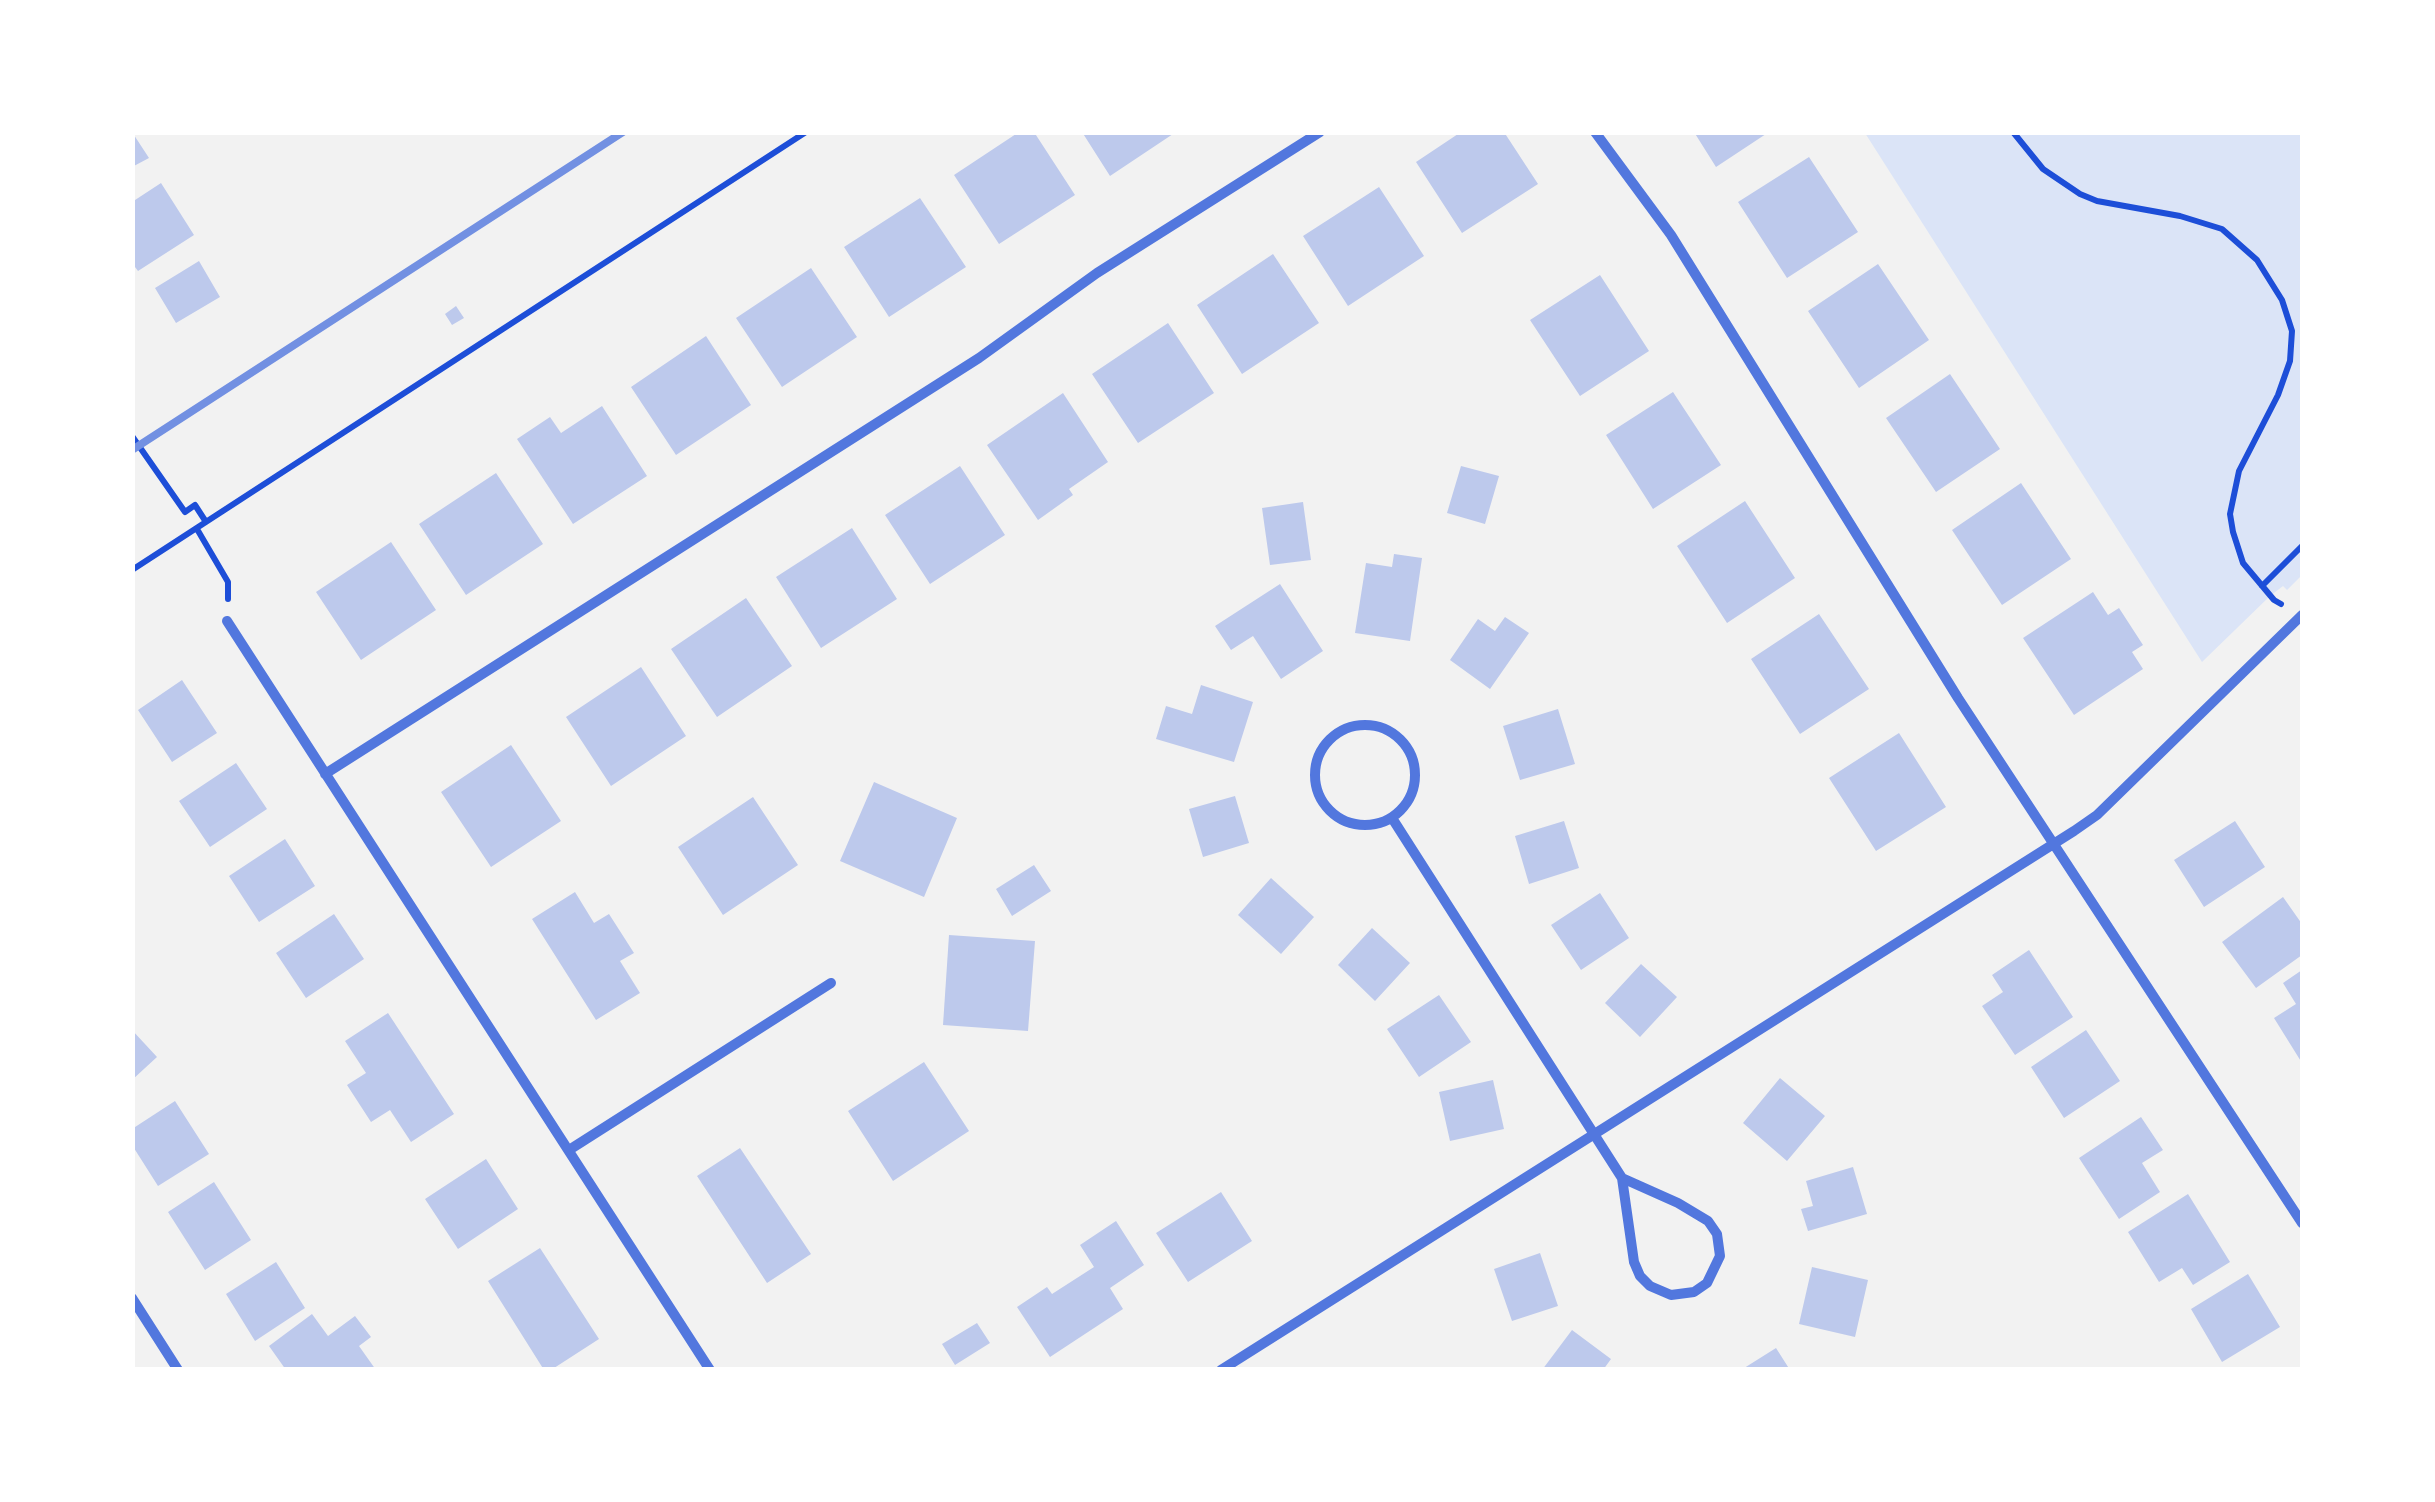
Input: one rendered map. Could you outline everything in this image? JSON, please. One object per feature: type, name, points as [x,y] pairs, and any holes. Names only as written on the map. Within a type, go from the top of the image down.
[{"type":"street","points":[[325,774],[979,358],[1098,272],[1320,132]]},
{"type":"street","points":[[1596,132],[1671,236],[1958,698],[2302,1223]]},
{"type":"street","points":[[1220,1370],[2097,814],[2302,615]]},
{"type":"street","points":[[228,621],[710,1370]]},
{"type":"street","points":[[1360,725],[1382,728],[1401,739],[1410,752],[1415,766],[1414,788],[1408,802],[1392,818],[1356,825],[1336,816],[1321,799],[1316,785],[1316,762],[1327,742],[1339,732],[1360,725]]},
{"type":"street","points":[[1392,818],[1622,1178],[1634,1262],[1640,1276],[1657,1290],[1671,1295],[1694,1292],[1706,1283],[1720,1256],[1716,1234],[1708,1221],[1622,1178]]},
{"type":"street","points":[[569,1150],[831,983]]},
{"type":"street","points":[[132,1298],[178,1370]]},
{"type":"path","points":[[132,570],[806,132]]},
{"type":"path","points":[[2013,132],[2043,170],[2080,194],[2222,229],[2257,260],[2282,300],[2292,332],[2290,361],[2278,395],[2239,471],[2231,499],[2237,549],[2249,572],[2274,600]]},
{"type":"path","points":[[132,436],[185,512],[196,505],[206,522]]},
{"type":"path","points":[[196,529],[228,582]]},
{"type":"path","points":[[2262,586],[2302,546]]},
{"type":"shaded area","points":[[1865,133],[2302,133],[2302,575],[2287,590],[2283,586],[2270,596],[2202,662]]},
{"type":"building","points":[[132,132],[149,158],[132,167]]},
{"type":"building","points":[[1019,132],[1034,132],[1075,195],[999,244],[954,175]]},
{"type":"building","points":[[1082,132],[1176,132],[1110,176]]},
{"type":"building","points":[[1461,132],[1504,132],[1538,184],[1462,233],[1416,162]]},
{"type":"building","points":[[1694,132],[1769,132],[1716,167]]},
{"type":"building","points":[[1809,157],[1858,232],[1787,278],[1738,202]]},
{"type":"building","points":[[161,183],[194,235],[138,271],[132,263],[132,202]]},
{"type":"building","points":[[1379,187],[1424,256],[1348,306],[1303,236]]},
{"type":"building","points":[[920,198],[966,267],[889,317],[844,247]]},
{"type":"building","points":[[1273,254],[1319,323],[1242,374],[1197,305]]},
{"type":"building","points":[[199,261],[220,297],[176,323],[155,288]]},
{"type":"building","points":[[1878,264],[1929,340],[1859,388],[1808,311]]},
{"type":"building","points":[[811,268],[857,337],[782,387],[736,318]]},
{"type":"building","points":[[1600,275],[1649,351],[1580,396],[1530,320]]},
{"type":"building","points":[[456,306],[464,318],[452,325],[445,314]]},
{"type":"building","points":[[1168,323],[1214,393],[1138,443],[1092,374]]},
{"type":"building","points":[[706,336],[751,405],[676,455],[631,387]]},
{"type":"building","points":[[1950,374],[2000,449],[1936,492],[1886,418]]},
{"type":"building","points":[[1673,392],[1721,465],[1653,509],[1606,435]]},
{"type":"building","points":[[1063,393],[1108,462],[1069,489],[1073,495],[1038,520],[987,445]]},
{"type":"building","points":[[602,406],[647,476],[573,524],[517,439],[550,417],[561,433]]},
{"type":"building","points":[[960,466],[1005,535],[930,584],[885,515]]},
{"type":"building","points":[[1461,466],[1499,476],[1485,524],[1447,513]]},
{"type":"building","points":[[496,473],[543,544],[466,595],[419,524]]},
{"type":"building","points":[[2021,483],[2071,559],[2002,605],[1952,530]]},
{"type":"building","points":[[1745,501],[1795,578],[1727,623],[1677,546]]},
{"type":"building","points":[[1303,502],[1311,560],[1270,565],[1262,508]]},
{"type":"building","points":[[852,528],[897,599],[821,648],[776,577]]},
{"type":"building","points":[[391,542],[436,610],[361,660],[316,592]]},
{"type":"building","points":[[1394,554],[1422,558],[1410,641],[1355,633],[1366,563],[1392,567]]},
{"type":"building","points":[[1280,584],[1323,651],[1281,679],[1253,636],[1231,650],[1215,626]]},
{"type":"building","points":[[2093,592],[2108,615],[2119,608],[2143,645],[2132,652],[2143,669],[2074,715],[2023,638]]},
{"type":"building","points":[[746,598],[792,666],[717,717],[671,649]]},
{"type":"building","points":[[1819,614],[1869,689],[1800,734],[1751,659]]},
{"type":"building","points":[[1505,617],[1529,633],[1490,689],[1450,660],[1478,619],[1495,631]]},
{"type":"building","points":[[641,667],[686,736],[611,786],[566,717]]},
{"type":"building","points":[[182,680],[217,733],[172,762],[138,710]]},
{"type":"building","points":[[1201,685],[1253,702],[1234,762],[1156,739],[1166,706],[1192,714]]},
{"type":"building","points":[[1558,709],[1575,764],[1520,780],[1503,726]]},
{"type":"building","points":[[1899,733],[1946,807],[1876,851],[1829,778]]},
{"type":"building","points":[[511,745],[561,821],[491,867],[441,792]]},
{"type":"building","points":[[236,763],[267,809],[210,847],[179,801]]},
{"type":"building","points":[[874,782],[957,818],[924,897],[840,861]]},
{"type":"building","points":[[1235,796],[1249,843],[1203,857],[1189,809]]},
{"type":"building","points":[[753,797],[798,865],[723,915],[678,847]]},
{"type":"building","points":[[1564,821],[1579,868],[1529,884],[1515,836]]},
{"type":"building","points":[[2235,821],[2265,867],[2204,907],[2174,860]]},
{"type":"building","points":[[285,839],[315,886],[259,922],[229,876]]},
{"type":"building","points":[[1034,865],[1051,891],[1012,916],[996,889]]},
{"type":"building","points":[[1271,878],[1314,917],[1281,954],[1238,915]]},
{"type":"building","points":[[575,892],[594,923],[609,914],[634,953],[620,961],[640,993],[596,1020],[532,919]]},
{"type":"building","points":[[1600,893],[1629,938],[1581,970],[1551,925]]},
{"type":"building","points":[[2283,897],[2302,924],[2302,955],[2256,988],[2222,942]]},
{"type":"building","points":[[334,914],[364,959],[306,998],[276,953]]},
{"type":"building","points":[[1372,928],[1410,963],[1375,1001],[1338,965]]},
{"type":"building","points":[[949,935],[1035,941],[1028,1031],[943,1025]]},
{"type":"building","points":[[2029,950],[2073,1017],[2015,1055],[1982,1006],[2003,992],[1992,975]]},
{"type":"building","points":[[1641,964],[1677,997],[1640,1037],[1605,1003]]},
{"type":"building","points":[[2302,970],[2302,1063],[2274,1018],[2296,1004],[2283,983]]},
{"type":"building","points":[[1439,995],[1471,1042],[1419,1077],[1387,1029]]},
{"type":"building","points":[[388,1013],[454,1114],[411,1142],[390,1110],[371,1122],[347,1085],[366,1073],[345,1041]]},
{"type":"building","points":[[132,1030],[157,1057],[132,1080]]},
{"type":"building","points":[[2086,1030],[2120,1081],[2064,1118],[2031,1067]]},
{"type":"building","points":[[924,1062],[969,1131],[893,1181],[848,1111]]},
{"type":"building","points":[[1780,1078],[1825,1116],[1787,1161],[1743,1123]]},
{"type":"building","points":[[1493,1080],[1504,1129],[1450,1141],[1439,1092]]},
{"type":"building","points":[[175,1101],[209,1154],[158,1186],[132,1145],[132,1129]]},
{"type":"building","points":[[2141,1117],[2163,1150],[2142,1163],[2160,1192],[2119,1219],[2079,1158]]},
{"type":"building","points":[[740,1148],[811,1254],[767,1283],[697,1176]]},
{"type":"building","points":[[486,1159],[518,1209],[458,1249],[425,1199]]},
{"type":"building","points":[[1853,1167],[1867,1214],[1808,1231],[1801,1209],[1813,1206],[1806,1181]]},
{"type":"building","points":[[214,1182],[251,1240],[205,1270],[168,1212]]},
{"type":"building","points":[[1221,1192],[1252,1241],[1188,1282],[1156,1233]]},
{"type":"building","points":[[2188,1194],[2230,1262],[2193,1285],[2182,1268],[2159,1282],[2128,1232]]},
{"type":"building","points":[[1116,1221],[1144,1265],[1110,1288],[1123,1309],[1050,1357],[1017,1307],[1047,1287],[1052,1294],[1094,1267],[1080,1245]]},
{"type":"building","points":[[540,1248],[599,1339],[551,1370],[544,1370],[488,1281]]},
{"type":"building","points":[[1540,1253],[1558,1306],[1512,1321],[1494,1269]]},
{"type":"building","points":[[276,1262],[305,1308],[255,1341],[226,1294]]},
{"type":"building","points":[[1812,1267],[1868,1280],[1855,1337],[1799,1324]]},
{"type":"building","points":[[2248,1274],[2280,1327],[2222,1362],[2191,1309]]},
{"type":"building","points":[[312,1314],[328,1336],[355,1316],[371,1337],[359,1346],[376,1370],[286,1370],[269,1346]]},
{"type":"building","points":[[977,1323],[990,1343],[955,1365],[942,1344]]},
{"type":"building","points":[[1572,1330],[1611,1359],[1603,1370],[1542,1370]]},
{"type":"building","points":[[1776,1348],[1790,1370],[1741,1370]]},
{"type":"railway","points":[[132,450],[623,132]]}]
